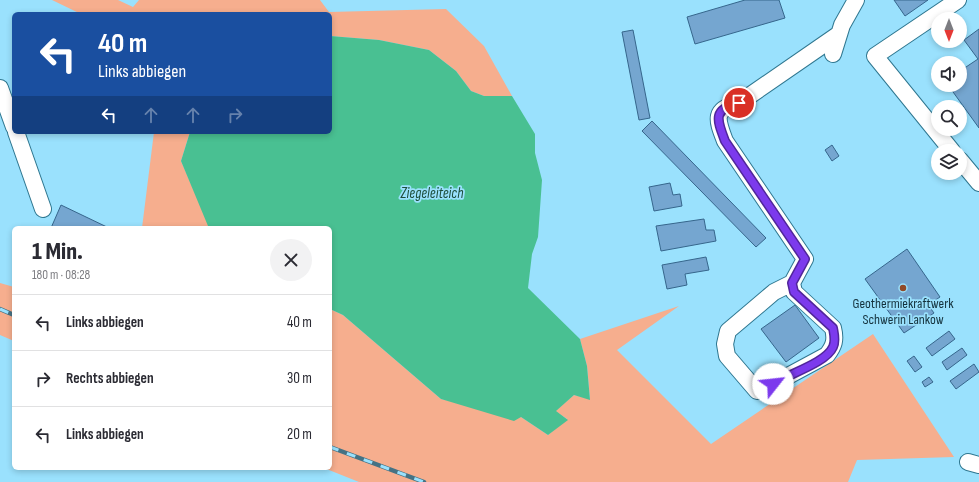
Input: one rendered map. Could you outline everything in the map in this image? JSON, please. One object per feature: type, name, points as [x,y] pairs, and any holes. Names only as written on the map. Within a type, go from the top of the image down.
[{"type":"lane","points":[[833,54],[842,25],[856,0]]},
{"type":"lane","points":[[946,144],[875,56],[958,0]]},
{"type":"lane","points":[[792,283],[794,292],[833,328],[834,346],[827,355],[818,361],[783,377],[762,390],[756,391],[727,356],[725,344],[728,330],[774,292],[792,283],[805,259],[725,141],[718,123],[721,111],[725,106],[739,103],[839,34]]},
{"type":"lane","points":[[0,88],[12,121]]},
{"type":"lane","points":[[17,134],[43,209]]},
{"type":"lane","points":[[967,169],[979,184]]},
{"type":"shaded area","points":[[52,0],[118,0],[133,7],[139,0],[320,0],[329,12],[77,12]]},
{"type":"shaded area","points":[[446,9],[484,46],[512,96],[484,96],[471,91],[456,71],[429,50],[379,40],[332,36],[332,12],[329,12]]},
{"type":"shaded area","points":[[154,134],[189,134],[181,161],[209,226],[142,226]]},
{"type":"shaded area","points":[[0,283],[12,286],[12,340],[0,335]]},
{"type":"shaded area","points":[[679,306],[617,350],[711,444],[873,334],[954,457],[857,460],[848,482],[359,482],[329,470],[332,470],[332,310],[343,315],[441,399],[521,417],[548,435],[567,419],[555,411],[574,395],[590,399],[587,366],[580,339]]},
{"type":"water","name":"Ziegeleiteich","points":[[332,36],[379,40],[429,50],[456,71],[471,91],[484,96],[512,96],[535,134],[535,153],[542,180],[538,237],[532,254],[528,288],[580,339],[587,366],[590,400],[574,395],[556,411],[568,420],[548,435],[521,417],[514,421],[441,399],[343,315],[332,310],[332,226],[208,226],[181,161],[189,134],[332,134]]},
{"type":"building","points":[[745,0],[779,0],[785,18],[695,44],[687,17]]},
{"type":"building","points":[[894,0],[928,0],[905,16]]},
{"type":"building","points":[[979,29],[979,128],[967,111],[967,100],[959,100],[953,92],[967,92],[967,66],[978,59],[967,44],[967,38]]},
{"type":"building","points":[[633,30],[650,118],[639,120],[622,32]]},
{"type":"building","points":[[652,121],[766,238],[756,247],[642,131]]},
{"type":"building","points":[[832,145],[839,156],[832,161],[825,150]]},
{"type":"building","points":[[670,183],[673,195],[680,194],[682,206],[654,211],[649,187]]},
{"type":"building","points":[[61,205],[105,226],[52,226]]},
{"type":"building","points":[[704,219],[706,230],[714,230],[716,241],[661,251],[656,226]]},
{"type":"building","name":"Geothermiekraftwerk Schwerin Lankow","points":[[907,249],[940,297],[928,305],[934,313],[904,333],[865,279]]},
{"type":"building","points":[[706,257],[709,270],[685,274],[687,285],[667,289],[662,265]]},
{"type":"building","points":[[795,305],[819,338],[786,362],[761,329]]},
{"type":"building","points":[[949,331],[955,339],[932,356],[926,348]]},
{"type":"building","points":[[962,348],[967,355],[947,370],[942,362]]},
{"type":"building","points":[[914,356],[922,367],[915,372],[907,361]]},
{"type":"building","points":[[974,364],[979,372],[956,389],[950,381]]},
{"type":"building","points":[[929,377],[933,382],[925,387],[922,382]]},
{"type":"railway","points":[[0,309],[12,314]]},
{"type":"railway","points":[[332,448],[424,482]]},
{"type":"place","name":"Geothermiekraftwerk Schwerin Lankow","points":[[903,288]]},
{"type":"route","points":[[739,103],[725,106],[721,111],[718,123],[725,141],[805,259],[801,269],[792,283],[794,292],[833,328],[835,336],[834,346],[827,355],[818,361],[783,377],[773,384]]}]
